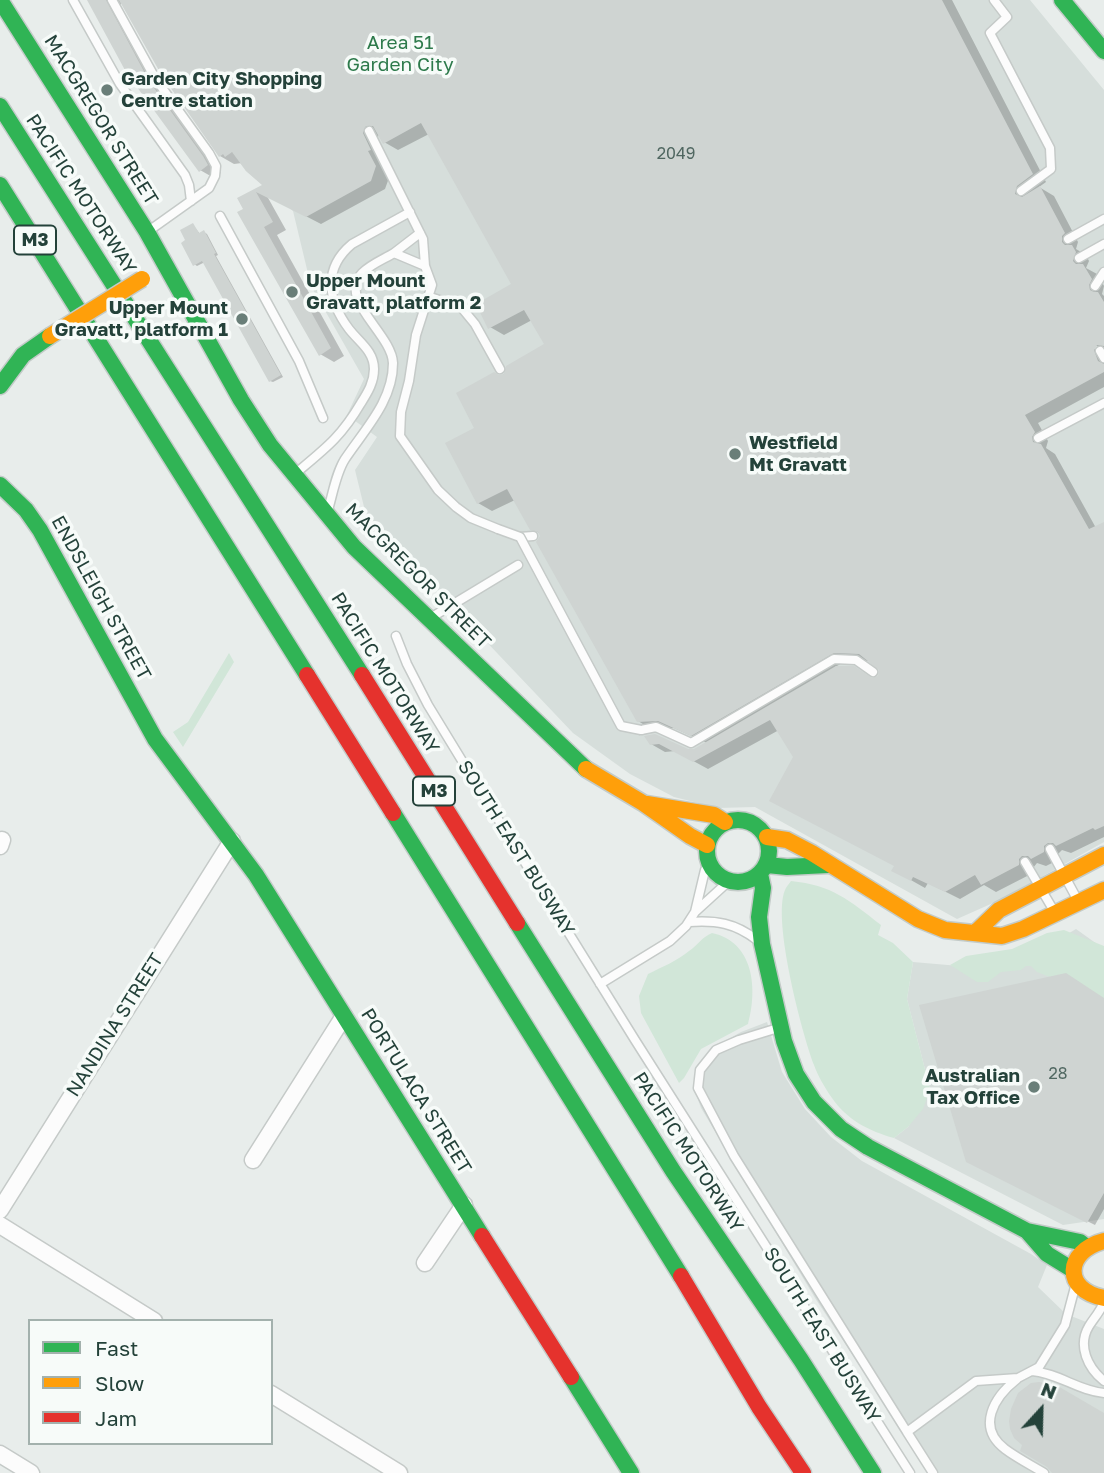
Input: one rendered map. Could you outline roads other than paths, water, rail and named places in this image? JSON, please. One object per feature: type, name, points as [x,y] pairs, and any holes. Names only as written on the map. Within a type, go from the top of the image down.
[{"type":"main road","name":"MACGREGOR STREET","points":[[0,0],[147,232],[258,429],[326,515],[382,575],[582,766],[613,788],[644,804],[693,839],[707,845]]},
{"type":"main road","points":[[1062,0],[1104,51]]},
{"type":"main road","name":"PACIFIC MOTORWAY","points":[[0,106],[673,1171],[801,1360],[873,1473]]},
{"type":"main road","name":"M3","points":[[0,186],[637,1202],[759,1407],[803,1473]]},
{"type":"main road","points":[[0,386],[23,355],[165,264]]},
{"type":"main road","name":"ENDSLEIGH STREET","points":[[0,485],[26,510],[40,530],[155,739]]},
{"type":"main road","name":"PORTULACA STREET","points":[[155,739],[256,875],[631,1473]]},
{"type":"main road","name":"MACGREGOR STREET","points":[[644,804],[714,815],[725,822]]},
{"type":"main road","points":[[828,865],[795,865],[763,870],[745,882],[733,882],[721,877],[709,864],[707,845],[717,827],[725,822],[744,820],[761,829],[767,837],[770,846],[763,870],[759,917],[762,944],[781,1028],[796,1074],[814,1102],[841,1129],[868,1147],[1027,1231],[1080,1242],[1085,1246]]},
{"type":"main road","points":[[767,837],[787,840],[929,924],[958,932],[1002,936],[1104,890]]},
{"type":"main road","points":[[976,933],[999,910],[1104,855]]},
{"type":"main road","points":[[733,882],[750,909],[759,917]]},
{"type":"main road","points":[[1027,1231],[1047,1254],[1075,1276],[1089,1295],[1104,1300]]},
{"type":"main road","points":[[1075,1276],[1079,1253],[1085,1246],[1104,1240]]},
{"type":"street","name":"NANDINA STREET","points":[[0,1210],[232,841]]},
{"type":"street","points":[[253,1160],[344,1016]]},
{"type":"street","points":[[425,1263],[464,1205]]},
{"type":"street","points":[[0,1226],[151,1319]]},
{"type":"street","points":[[273,1395],[399,1473]]},
{"type":"street","points":[[0,1454],[31,1473]]},
{"type":"lane","points":[[73,0],[114,74],[184,175],[189,185],[191,201]]},
{"type":"lane","points":[[112,0],[155,78],[214,161],[216,170],[211,185],[147,232]]},
{"type":"lane","points":[[994,0],[1007,17],[990,33],[1050,148],[1051,169],[1021,191]]},
{"type":"lane","points":[[369,131],[423,239],[425,267],[432,285],[416,335],[401,412],[401,436],[438,490],[456,507],[471,518],[498,529],[520,537],[533,536]]},
{"type":"lane","points":[[294,475],[328,448],[343,432],[373,382],[374,361],[370,351],[349,328],[333,300],[333,271],[345,250],[352,244],[410,212]]},
{"type":"lane","points":[[220,216],[299,361],[323,418]]},
{"type":"lane","points":[[1068,239],[1104,219]]},
{"type":"lane","points":[[326,515],[344,460],[374,420],[392,376],[390,349],[359,304],[355,286],[364,271],[420,233]]},
{"type":"lane","points":[[1079,258],[1104,244]]},
{"type":"lane","points":[[394,253],[425,267]]},
{"type":"lane","points":[[1095,286],[1104,272]]},
{"type":"lane","points":[[430,297],[461,307],[475,324],[500,369]]},
{"type":"lane","points":[[1038,438],[1104,403]]},
{"type":"lane","points":[[520,537],[621,726],[641,730],[656,726],[691,743],[834,659],[856,660],[873,672]]},
{"type":"lane","points":[[429,618],[518,565]]},
{"type":"lane","name":"SOUTH EAST BUSWAY","points":[[396,636],[407,664],[435,716],[600,984],[910,1473]]},
{"type":"lane","points":[[1050,849],[1079,902]]},
{"type":"lane","points":[[1025,862],[1055,914]]},
{"type":"lane","points":[[600,984],[670,941],[689,922],[695,912],[705,870],[709,864]]},
{"type":"lane","points":[[695,912],[733,882]]},
{"type":"lane","points":[[689,922],[717,921],[733,925],[762,944]]},
{"type":"lane","points":[[781,1028],[716,1050],[700,1070],[698,1088],[734,1156],[933,1473]]},
{"type":"lane","points":[[1044,1473],[1004,1449],[992,1431],[990,1422],[993,1405],[1005,1388],[1039,1367],[1065,1325],[1075,1276]]},
{"type":"lane","points":[[1104,1300],[1088,1328],[1084,1345],[1088,1363],[1104,1381]]},
{"type":"lane","points":[[1032,1371],[1048,1372],[1091,1392],[1104,1393]]},
{"type":"lane","points":[[907,1432],[976,1381],[1018,1378]]},
{"type":"place","name":"Garden City Shopping Centre station","points":[[107,90]]},
{"type":"place","name":"Upper Mount Gravatt, platform 2","points":[[292,292]]},
{"type":"place","name":"Upper Mount Gravatt, platform 1","points":[[242,319]]},
{"type":"place","name":"Westfield Mt Gravatt","points":[[735,454]]},
{"type":"place","name":"Australian Tax Office","points":[[1034,1087]]},
{"type":"park label","name":"Area 51 Garden City","points":[[400,54]]}]
